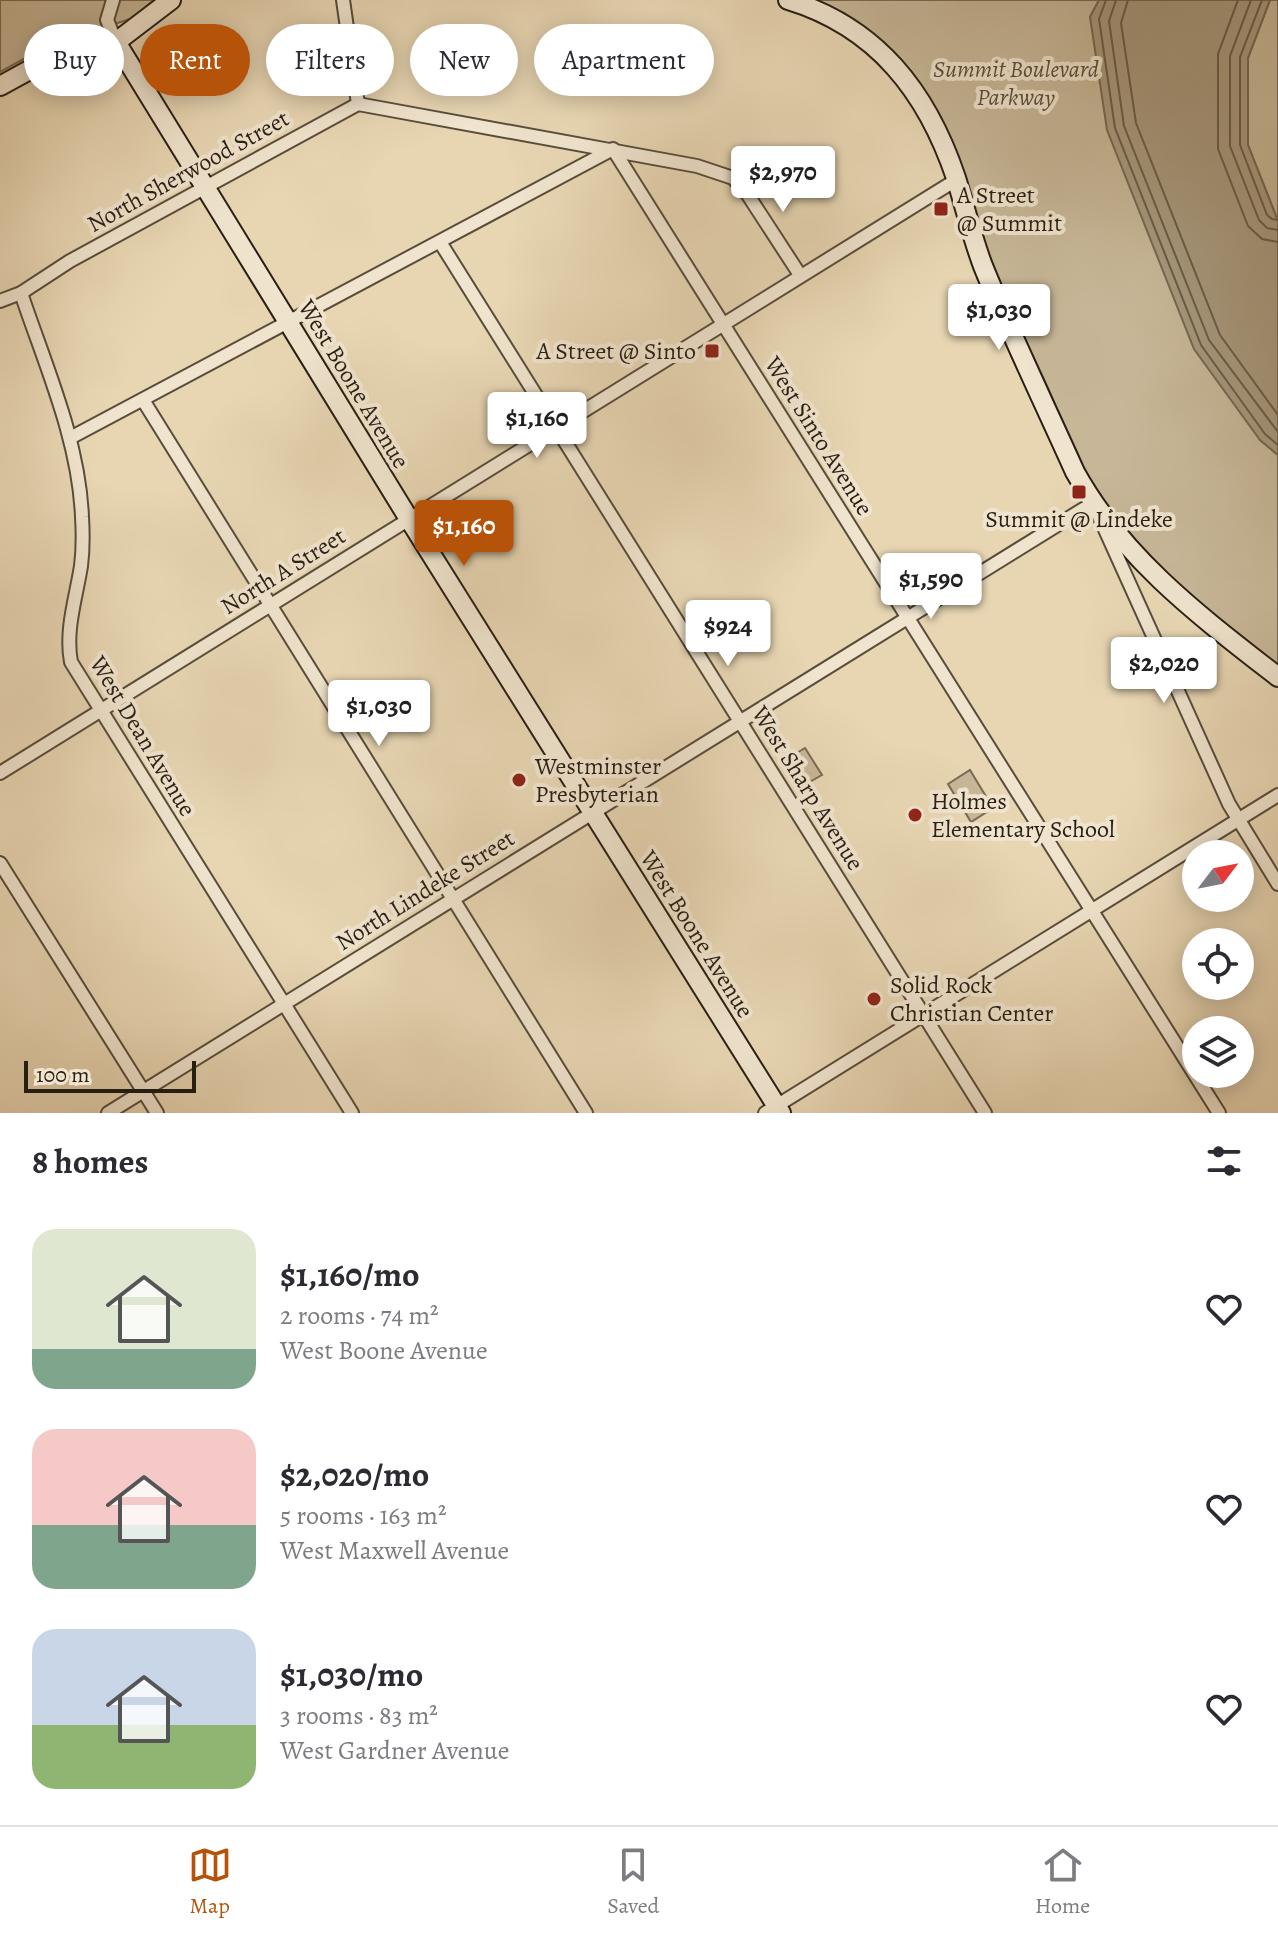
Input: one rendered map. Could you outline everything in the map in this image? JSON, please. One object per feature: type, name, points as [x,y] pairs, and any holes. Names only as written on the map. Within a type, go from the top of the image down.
[{"type":"main road","points":[[124,36],[171,0]]},
{"type":"main road","points":[[788,0],[834,17],[885,56],[907,80],[928,112],[956,180],[970,231],[985,269],[1075,472],[1093,503],[1121,540],[1157,579],[1278,677]]},
{"type":"main road","name":"West Boone Avenue","points":[[124,55],[593,812],[774,1111]]},
{"type":"main road","points":[[0,86],[24,73]]},
{"type":"street","name":"West Boone Avenue","points":[[109,24],[113,0]]},
{"type":"street","points":[[343,0],[358,104],[613,149],[697,166],[733,178],[758,207],[800,275]]},
{"type":"street","name":"North Sherwood Street","points":[[0,301],[21,293],[70,261],[358,104]]},
{"type":"street","points":[[70,438],[613,149]]},
{"type":"street","name":"West Sinto Avenue","points":[[613,149],[1219,1113]]},
{"type":"street","name":"North A Street","points":[[0,773],[956,180]]},
{"type":"street","name":"West Sharp Avenue","points":[[440,242],[985,1113]]},
{"type":"street","name":"West Dean Avenue","points":[[21,293],[70,438],[82,516],[82,561],[68,642],[71,662],[352,1113]]},
{"type":"street","points":[[143,400],[586,1113]]},
{"type":"street","points":[[1093,503],[1238,821],[1278,884]]},
{"type":"street","name":"North Lindeke Street","points":[[108,1113],[1093,503]]},
{"type":"street","points":[[774,1111],[1278,795]]},
{"type":"street","points":[[0,863],[157,1113]]},
{"type":"green space","points":[[0,0],[154,0],[133,18],[114,24],[24,24],[24,59],[0,72]]},
{"type":"green space","name":"Summit Boulevard Parkway","points":[[814,0],[1099,0],[1090,17],[1260,440],[1278,455],[1278,670],[1158,570],[1099,499],[1077,458],[1000,284],[957,157],[933,107],[918,84],[882,45],[862,28]]},
{"type":"green space","points":[[1270,0],[1278,0],[1278,221],[1248,145],[1248,58]]},
{"type":"green space","points":[[805,748],[822,775],[806,784],[790,757]]},
{"type":"green space","points":[[970,770],[993,808],[971,822],[948,784]]},
{"type":"water","points":[[1099,0],[1270,0],[1248,58],[1248,145],[1278,221],[1278,455],[1260,440],[1194,349],[1107,130],[1090,17]]},
{"type":"place","name":"A Street @ Summit","points":[[941,209]]},
{"type":"place","name":"A Street @ Sinto","points":[[712,351]]},
{"type":"place","name":"Summit @ Lindeke","points":[[1079,492]]},
{"type":"place","name":"Westminster Presbyterian","points":[[519,780]]},
{"type":"place","name":"Holmes Elementary School","points":[[915,815]]},
{"type":"place","name":"Solid Rock Christian Center","points":[[874,999]]}]
